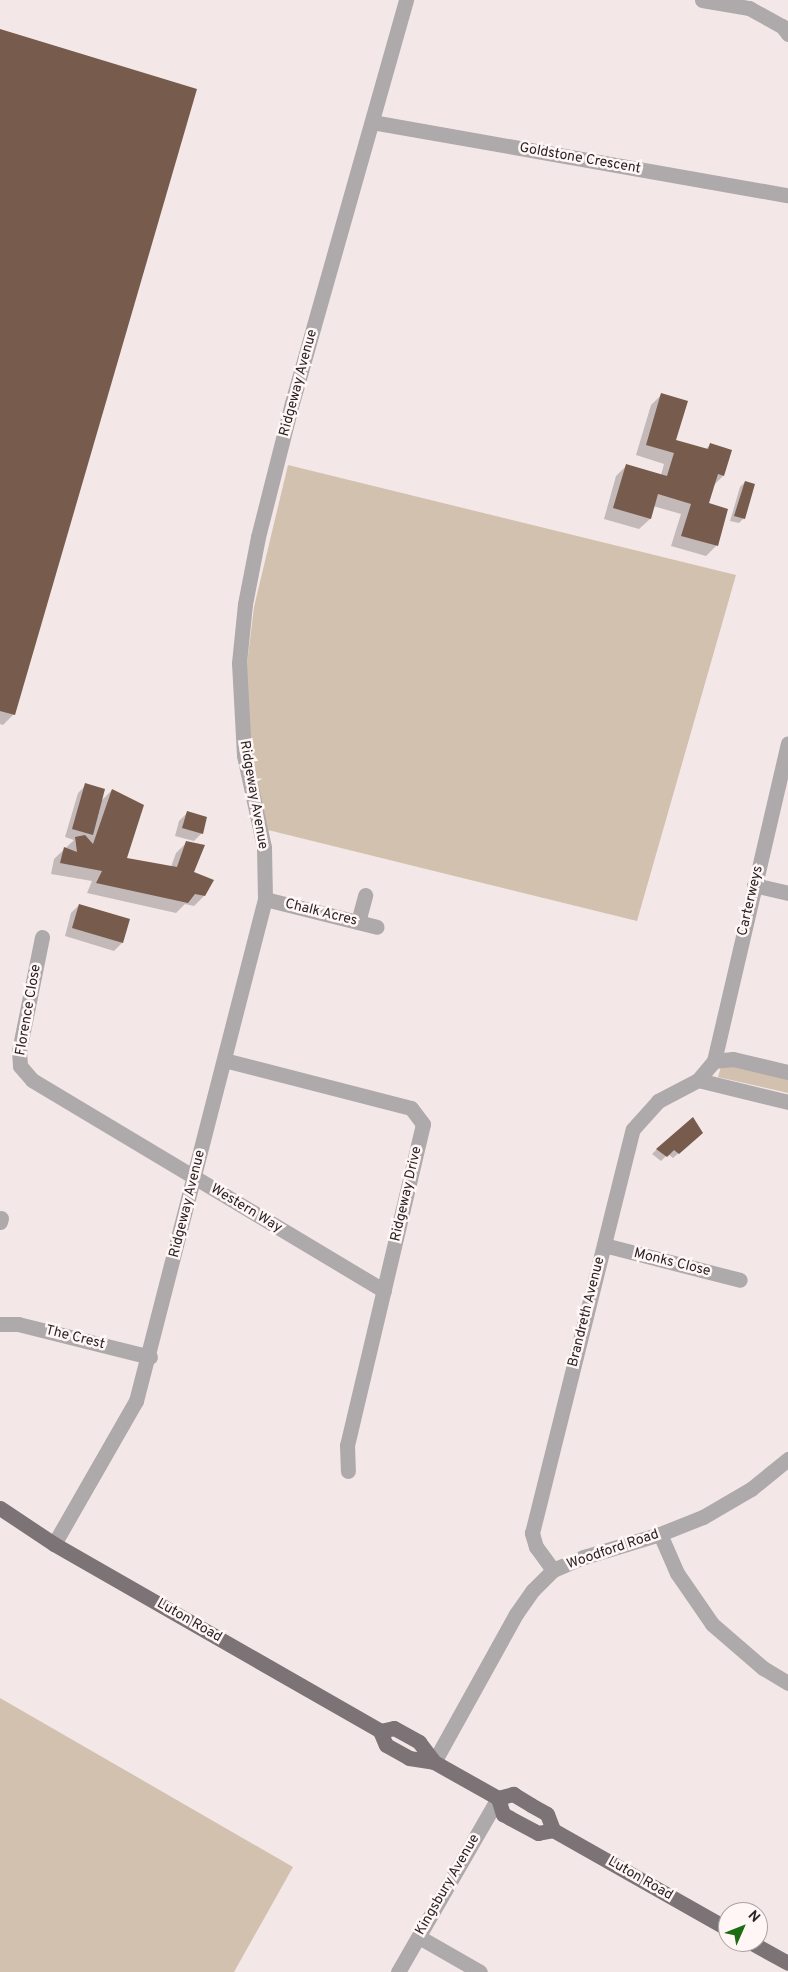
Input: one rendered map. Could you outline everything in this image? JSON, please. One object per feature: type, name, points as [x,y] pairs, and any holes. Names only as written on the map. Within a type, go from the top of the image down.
[{"type":"main road","name":"Luton Road","points":[[0,1508],[54,1544],[380,1731],[394,1728],[411,1737],[419,1742],[434,1762],[498,1798],[503,1814],[538,1833],[553,1830]]},
{"type":"main road","name":"Luton Road","points":[[498,1798],[513,1794],[547,1814],[553,1830],[718,1923]]},
{"type":"main road","points":[[767,1952],[788,1964]]},
{"type":"street","name":"Ridgeway Avenue","points":[[54,1544],[136,1402],[150,1357],[265,899],[264,848],[244,755],[239,663],[245,604],[258,537],[292,403],[406,0]]},
{"type":"street","points":[[702,0],[749,8],[782,26],[788,34]]},
{"type":"street","name":"Goldstone Crescent","points":[[372,122],[788,195]]},
{"type":"street","name":"Carterweys","points":[[714,1060],[788,743]]},
{"type":"street","points":[[754,885],[788,893]]},
{"type":"street","points":[[358,922],[365,895]]},
{"type":"street","name":"Chalk Acres","points":[[265,899],[377,927]]},
{"type":"street","name":"Florence Close","points":[[32,1080],[20,1066],[19,1051],[42,937]]},
{"type":"street","points":[[788,1072],[733,1059],[714,1060],[698,1080],[788,1102]]},
{"type":"street","name":"Ridgeway Drive","points":[[224,1060],[411,1108],[422,1124],[347,1445],[348,1471]]},
{"type":"street","name":"Western Way","points":[[32,1080],[384,1291]]},
{"type":"street","name":"Brandreth Avenue","points":[[553,1570],[536,1547],[532,1533],[634,1129],[658,1101],[698,1080]]},
{"type":"street","name":"Monks Close","points":[[604,1245],[740,1280]]},
{"type":"street","name":"The Crest","points":[[0,1324],[18,1324],[150,1357]]},
{"type":"street","name":"Woodford Road","points":[[434,1762],[516,1614],[533,1590],[553,1570],[584,1556],[660,1534],[703,1517],[751,1489],[787,1463]]},
{"type":"street","points":[[660,1534],[677,1573],[712,1624],[763,1668],[788,1683]]},
{"type":"street","name":"Kingsbury Avenue","points":[[398,1972],[498,1798]]},
{"type":"street","points":[[419,1937],[480,1972]]},
{"type":"shaded area","points":[[288,465],[736,575],[637,921],[268,830],[250,752],[246,672],[254,607]]},
{"type":"shaded area","points":[[722,1063],[788,1079],[788,1093],[718,1077]]},
{"type":"shaded area","points":[[0,1698],[293,1867],[234,1972],[0,1972]]},
{"type":"building","points":[[0,29],[197,89],[15,715],[0,711]]},
{"type":"building","points":[[661,393],[688,401],[676,440],[708,449],[710,443],[732,450],[724,476],[718,474],[709,503],[728,509],[718,546],[681,536],[691,504],[658,494],[651,519],[613,508],[626,464],[667,476],[674,453],[646,445]]},
{"type":"building","points":[[745,481],[755,484],[745,519],[734,516]]},
{"type":"building","points":[[85,783],[105,789],[93,835],[72,829]]},
{"type":"building","points":[[112,789],[144,805],[127,858],[177,867],[186,841],[205,845],[194,872],[214,880],[205,896],[195,894],[188,903],[96,883],[102,871],[60,863],[64,847],[77,852],[75,837],[85,835],[93,844]]},
{"type":"building","points":[[187,811],[207,817],[203,834],[182,828]]},
{"type":"building","points":[[79,904],[130,919],[123,943],[72,928]]},
{"type":"building","points":[[693,1117],[703,1133],[679,1154],[674,1150],[667,1157],[656,1149]]}]
